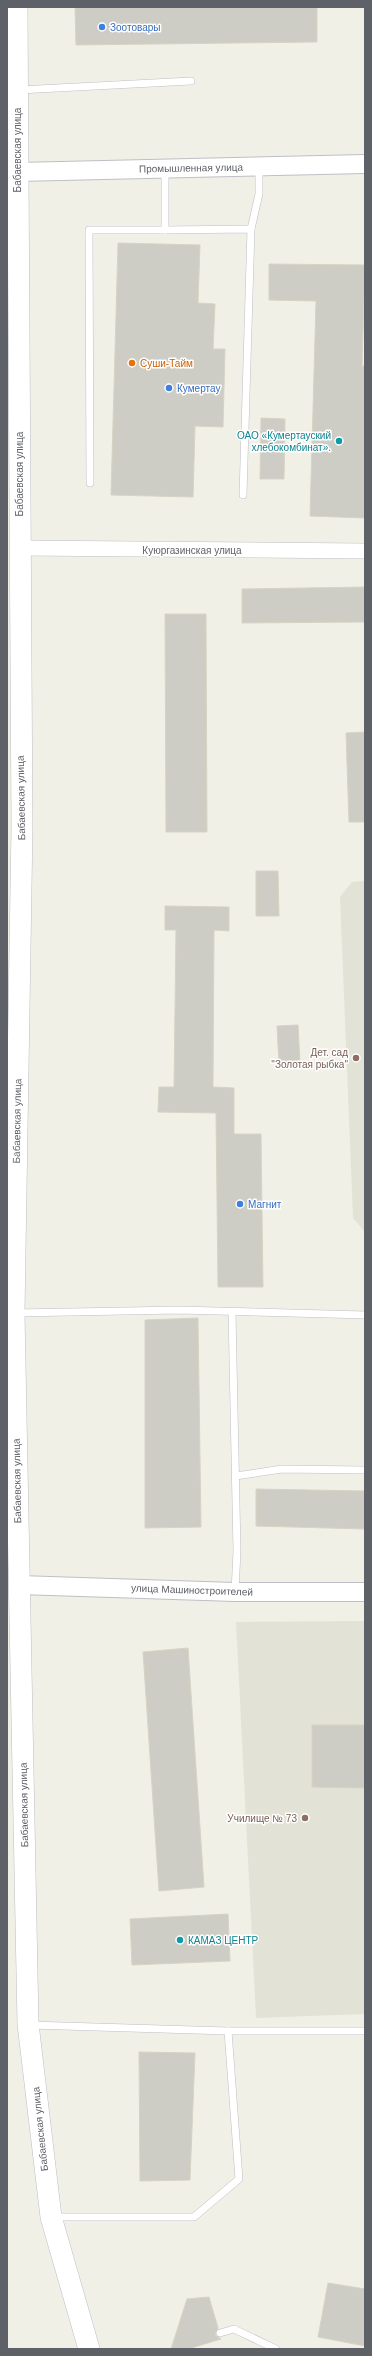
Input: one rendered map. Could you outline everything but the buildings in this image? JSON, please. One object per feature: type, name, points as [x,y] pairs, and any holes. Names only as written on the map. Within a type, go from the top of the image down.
[{"type":"main road","name":"Бабаевская улица","points":[[17,7],[17,172],[15,269],[19,548],[13,688],[14,724],[22,827],[14,1313],[16,1585],[28,2024],[51,2217],[90,2349]]},
{"type":"main road","points":[[7,599],[19,548]]},
{"type":"main road","points":[[7,805],[22,827]]},
{"type":"street","name":"Промышленная улица","points":[[17,172],[365,164]]},
{"type":"street","name":"Куюргазинская улица","points":[[19,548],[365,551]]},
{"type":"street","name":"улица Машиностроителей","points":[[16,1585],[235,1592],[365,1592]]},
{"type":"lane","points":[[17,90],[191,81]]},
{"type":"lane","points":[[243,496],[251,229],[259,194],[259,166]]},
{"type":"lane","points":[[165,168],[165,230]]},
{"type":"lane","points":[[90,483],[89,230],[251,229]]},
{"type":"lane","points":[[14,1313],[179,1310],[232,1312],[263,1311],[365,1315]]},
{"type":"lane","points":[[232,1312],[237,1551],[235,1592]]},
{"type":"lane","points":[[236,1476],[282,1469],[365,1470]]},
{"type":"lane","points":[[28,2024],[228,2031],[365,2031]]},
{"type":"lane","points":[[51,2217],[194,2217],[239,2179],[228,2031]]},
{"type":"lane","points":[[220,2333],[234,2329],[276,2349]]},
{"type":"shaded area","name":"Дет. сад \"Золотая рыбка\"","points":[[365,881],[365,1232],[353,1218],[340,897],[352,882]]},
{"type":"shaded area","name":"Училище № 73","points":[[365,1621],[365,2014],[256,2018],[236,1622]]},
{"type":"place","name":"Зоотовары","points":[[102,27]]},
{"type":"place","name":"Суши-Тайм","points":[[132,363]]},
{"type":"place","name":"Кумертау","points":[[169,388]]},
{"type":"place","name":"ОАО «Кумертауский хлебокомбинат».","points":[[339,441]]},
{"type":"place","name":"Дет. сад \"Золотая рыбка\"","points":[[356,1058]]},
{"type":"place","name":"Магнит","points":[[240,1204]]},
{"type":"place","name":"Училище № 73","points":[[305,1818]]},
{"type":"place","name":"КАМАЗ ЦЕНТР","points":[[180,1940]]}]
